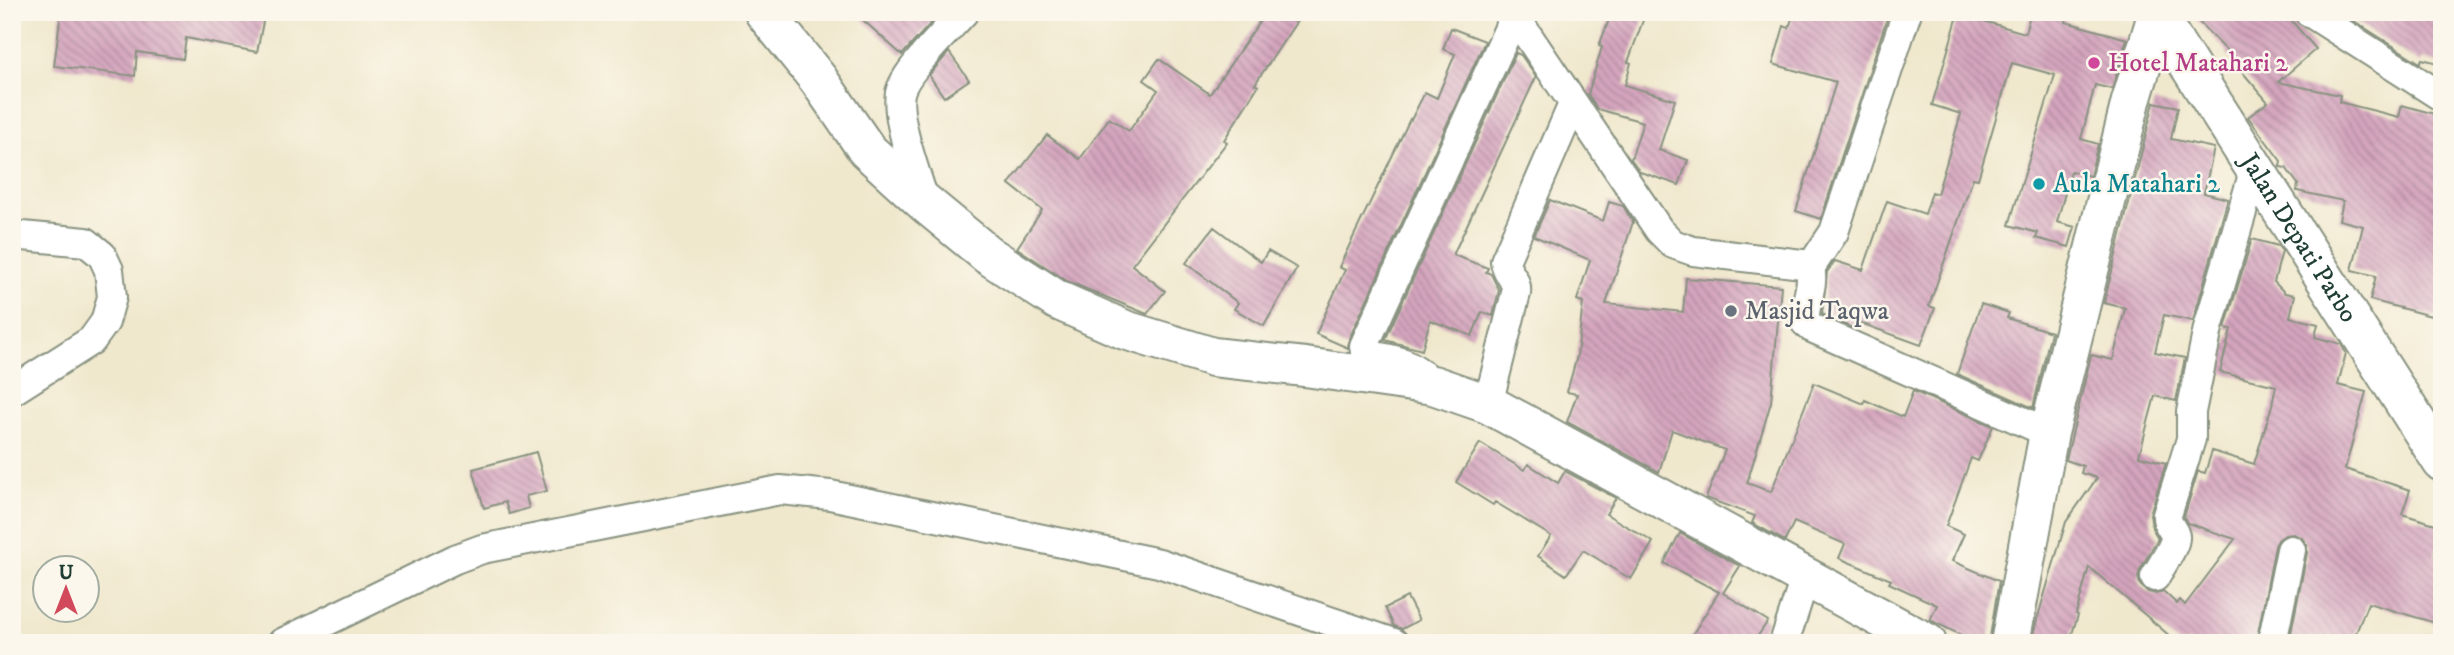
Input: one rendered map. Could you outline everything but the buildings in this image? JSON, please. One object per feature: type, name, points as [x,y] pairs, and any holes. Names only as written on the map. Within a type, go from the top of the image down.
[{"type":"street","points":[[764,12],[818,79],[867,150],[988,255],[1057,300],[1125,330],[1213,357],[1433,385],[1488,404],[1927,643]]},
{"type":"street","points":[[925,203],[900,114],[900,91],[918,63],[964,12]]},
{"type":"street","points":[[1907,12],[1834,232],[1810,268],[1812,277],[1804,312],[1805,322],[1812,328],[2049,433]]},
{"type":"street","points":[[2309,12],[2442,97]]},
{"type":"street","points":[[2010,643],[2049,433],[2131,101],[2156,13]]},
{"type":"street","name":"Jalan Depati Parbo","points":[[2156,13],[2442,462]]},
{"type":"street","points":[[1433,385],[1422,373],[1401,360],[1369,355],[1364,346],[1513,15]]},
{"type":"street","points":[[1513,15],[1659,230],[1672,244],[1693,251],[1802,264],[1810,268]]},
{"type":"street","points":[[1488,404],[1516,293],[1515,279],[1506,269],[1505,261],[1573,104]]},
{"type":"street","points":[[2155,577],[2175,542],[2174,533],[2166,521],[2167,516],[2191,439],[2191,412],[2208,328],[2255,168]]},
{"type":"street","points":[[12,235],[86,242],[102,255],[108,271],[112,297],[105,322],[92,340],[12,390]]},
{"type":"street","points":[[282,643],[455,559],[482,549],[780,490],[830,495],[1158,563],[1394,643]]},
{"type":"street","points":[[2272,643],[2291,550]]},
{"type":"street","points":[[1784,643],[1805,578]]},
{"type":"place","name":"Hotel Matahari 2","points":[[2094,63]]},
{"type":"place","name":"Aula Matahari 2","points":[[2039,184]]},
{"type":"place","name":"Masjid Taqwa","points":[[1731,311]]}]
